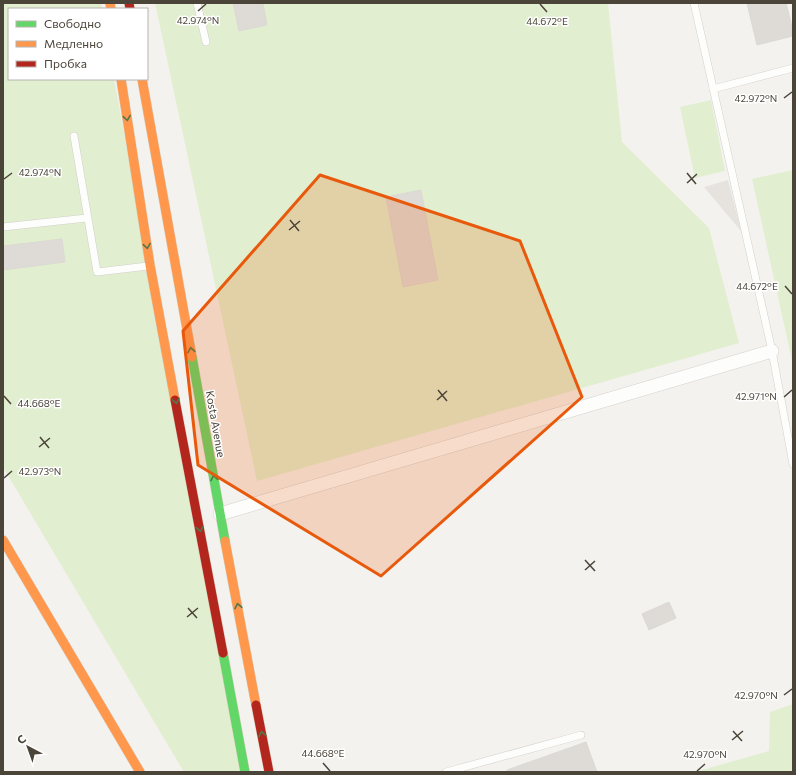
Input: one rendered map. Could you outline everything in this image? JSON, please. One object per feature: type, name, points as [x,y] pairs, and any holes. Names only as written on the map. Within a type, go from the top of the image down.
[{"type":"main road","points":[[121,80],[150,265],[245,772]]},
{"type":"main road","name":"Kosta Avenue","points":[[142,80],[220,514],[269,772]]},
{"type":"main road","points":[[3,540],[140,772]]},
{"type":"street","points":[[220,514],[772,351]]},
{"type":"lane","points":[[197,3],[206,42]]},
{"type":"lane","points":[[694,3],[772,351],[793,464]]},
{"type":"lane","points":[[713,89],[793,68]]},
{"type":"lane","points":[[74,136],[97,272],[150,265]]},
{"type":"lane","points":[[3,227],[87,218]]},
{"type":"lane","points":[[446,772],[581,735]]},
{"type":"highlighted area","points":[[320,175],[520,241],[582,397],[381,576],[198,465],[183,331]]},
{"type":"green space","points":[[3,3],[101,3],[102,8],[8,8],[8,80],[114,80],[243,772],[184,772],[3,467]]},
{"type":"green space","points":[[155,3],[608,3],[622,142],[709,228],[739,343],[257,481]]},
{"type":"green space","points":[[711,100],[725,171],[695,178],[680,107]]},
{"type":"green space","points":[[793,170],[793,365],[752,179]]},
{"type":"green space","points":[[793,704],[793,772],[695,772],[769,751],[770,712]]},
{"type":"shaded area","points":[[728,180],[741,231],[704,187]]},
{"type":"building","points":[[233,3],[263,3],[267,25],[239,31]]},
{"type":"building","points":[[747,3],[786,3],[793,36],[757,45]]},
{"type":"building","points":[[421,190],[438,280],[403,287],[386,197]]},
{"type":"building","points":[[62,239],[65,262],[3,270],[3,246]]},
{"type":"building","points":[[669,602],[676,618],[649,630],[642,614]]},
{"type":"building","points":[[586,742],[597,772],[508,772],[507,770]]},
{"type":"traffic: fast","points":[[192,357],[225,541]]},
{"type":"traffic: fast","points":[[223,653],[245,772]]},
{"type":"traffic: slow","points":[[110,3],[111,8]]},
{"type":"traffic: slow","points":[[121,80],[150,265],[175,400]]},
{"type":"traffic: slow","points":[[142,80],[192,357]]},
{"type":"traffic: slow","points":[[3,540],[140,772]]},
{"type":"traffic: slow","points":[[225,541],[256,705]]},
{"type":"traffic: jam","points":[[129,3],[130,8]]},
{"type":"traffic: jam","points":[[175,400],[223,653]]},
{"type":"traffic: jam","points":[[256,705],[269,772]]}]
